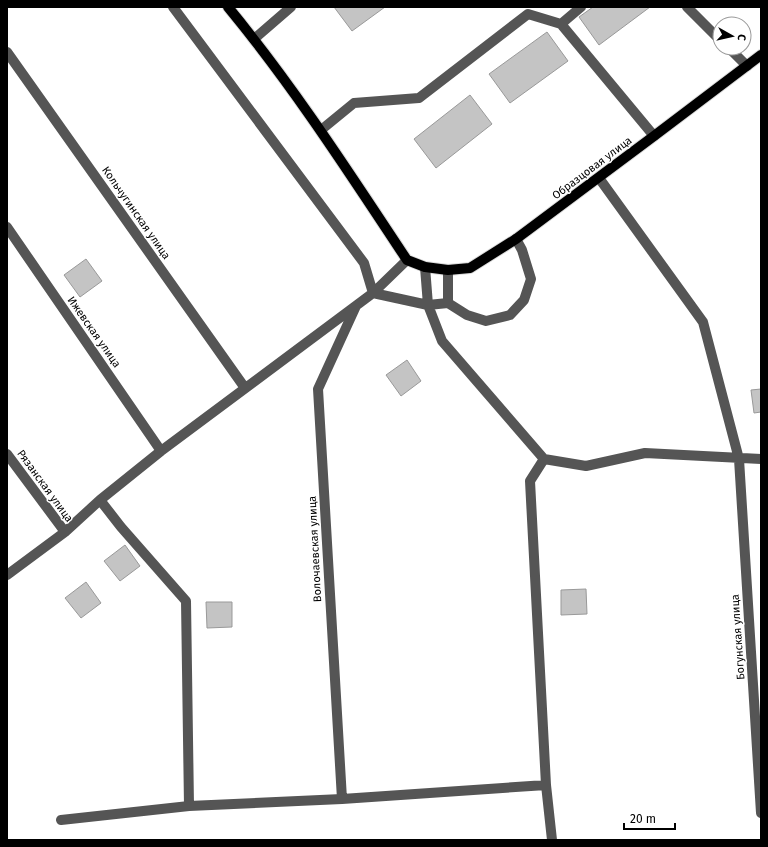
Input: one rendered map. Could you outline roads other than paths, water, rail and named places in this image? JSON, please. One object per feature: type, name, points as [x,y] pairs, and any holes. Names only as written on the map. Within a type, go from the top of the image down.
[{"type":"main road","points":[[228,7],[254,39],[321,130],[407,260]]},
{"type":"main road","name":"Образцовая улица","points":[[407,260],[425,267],[448,270],[470,268],[516,239],[761,55]]},
{"type":"street","points":[[173,7],[364,263],[373,293]]},
{"type":"street","points":[[562,24],[581,7]]},
{"type":"street","points":[[687,7],[712,32]]},
{"type":"street","points":[[254,39],[286,9]]},
{"type":"street","points":[[321,130],[354,103],[419,98],[526,11],[562,24],[654,136]]},
{"type":"street","name":"Кольчугинская улица","points":[[7,52],[244,388]]},
{"type":"street","points":[[737,56],[747,66]]},
{"type":"street","name":"Богунская улица","points":[[599,178],[703,322],[739,459],[761,813]]},
{"type":"street","name":"Ижевская улица","points":[[7,227],[161,451]]},
{"type":"street","points":[[373,293],[428,305],[448,302],[467,316],[486,321],[510,315],[524,300],[530,279],[522,250],[516,239]]},
{"type":"street","points":[[7,575],[64,532],[100,500],[161,451],[373,293],[407,260]]},
{"type":"street","points":[[425,267],[428,305],[442,341],[544,459],[586,466],[645,453],[761,459]]},
{"type":"street","points":[[448,270],[448,302]]},
{"type":"street","name":"Волочаевская улица","points":[[342,799],[318,389],[356,305]]},
{"type":"street","name":"Рязанская улица","points":[[7,454],[64,532]]},
{"type":"street","points":[[544,459],[530,481],[546,785],[552,840]]},
{"type":"street","points":[[100,500],[121,527],[186,601],[189,806]]},
{"type":"street","points":[[61,820],[189,806],[342,799],[546,785]]}]
